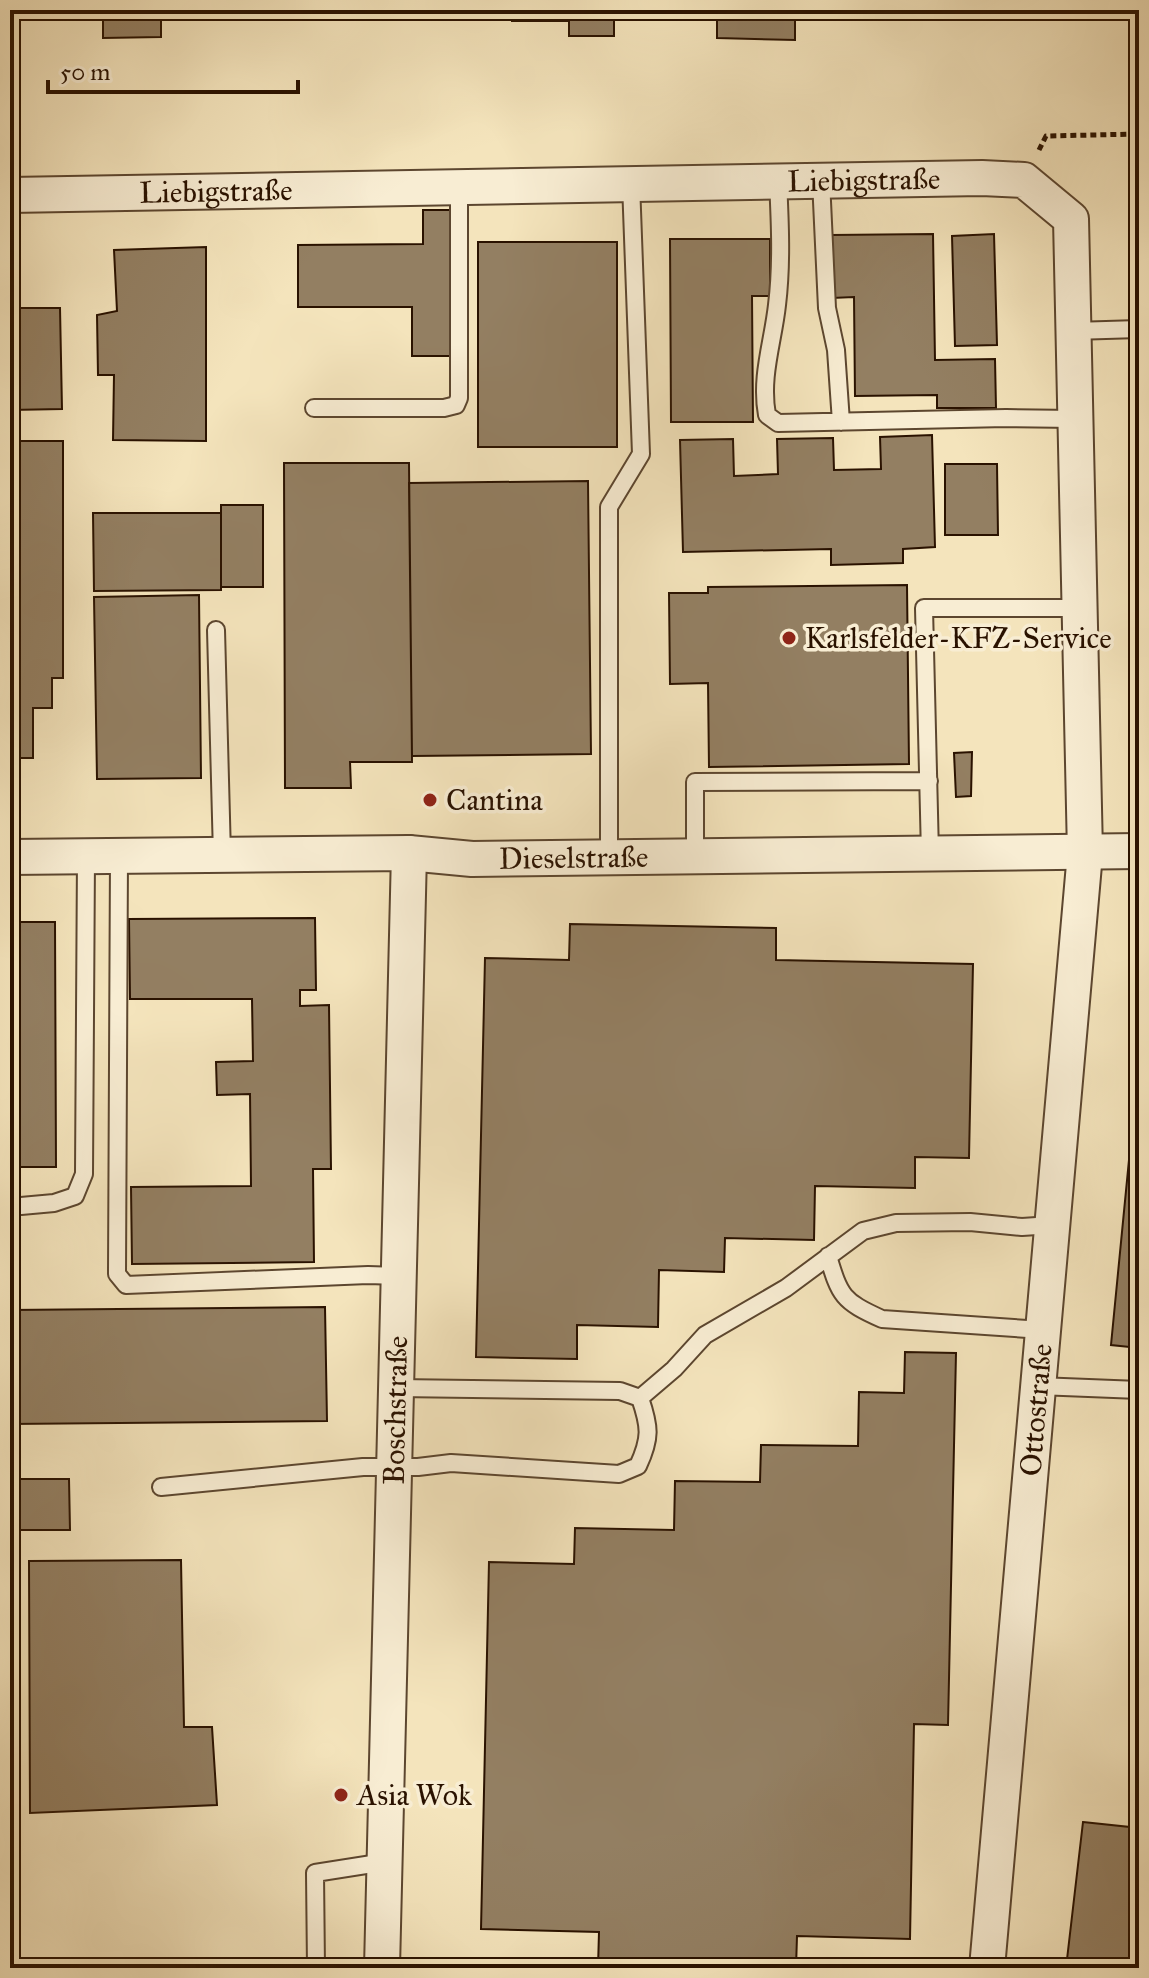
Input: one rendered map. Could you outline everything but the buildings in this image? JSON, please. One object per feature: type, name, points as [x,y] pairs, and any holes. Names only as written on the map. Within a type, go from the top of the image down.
[{"type":"street","name":"Liebigstraße","points":[[10,195],[821,180],[1024,180]]},
{"type":"street","points":[[1024,180],[1071,219],[1085,853]]},
{"type":"street","name":"Dieselstraße","points":[[10,857],[409,853],[472,859],[1139,851]]},
{"type":"street","name":"Boschstraße","points":[[382,1968],[409,853]]},
{"type":"street","name":"Ottostraße","points":[[987,1968],[1085,853]]},
{"type":"lane","points":[[821,180],[827,308],[836,350],[841,422]]},
{"type":"lane","points":[[778,181],[779,277],[765,371],[767,415],[778,423],[1075,419]]},
{"type":"lane","points":[[609,858],[609,507],[641,454],[631,183]]},
{"type":"lane","points":[[314,408],[444,408],[456,405],[459,398],[459,187]]},
{"type":"lane","points":[[1073,331],[1139,329]]},
{"type":"lane","points":[[930,854],[924,608],[1079,608]]},
{"type":"lane","points":[[216,630],[222,855]]},
{"type":"lane","points":[[695,856],[695,782],[929,781]]},
{"type":"lane","points":[[102,856],[117,1274],[126,1285],[399,1276]]},
{"type":"lane","points":[[10,1207],[54,1203],[75,1196],[84,1174],[102,856]]},
{"type":"lane","points":[[640,1398],[674,1369],[705,1335],[786,1288],[863,1231],[896,1223],[1052,1225]]},
{"type":"lane","points":[[828,1256],[839,1293],[857,1308],[882,1319],[1043,1330]]},
{"type":"lane","points":[[1038,1386],[1139,1390]]},
{"type":"lane","points":[[397,1388],[620,1391],[640,1398]]},
{"type":"lane","points":[[161,1487],[363,1467],[418,1467],[451,1463],[619,1474],[638,1466],[647,1447],[649,1425],[640,1398]]},
{"type":"lane","points":[[316,1968],[315,1873],[385,1862]]},
{"type":"path","points":[[1024,180],[1046,136],[1139,134]]},
{"type":"place","name":"Karlsfelder-KFZ-Service","points":[[789,638]]},
{"type":"place","name":"Cantina","points":[[430,800]]},
{"type":"place","name":"Asia Wok","points":[[341,1795]]}]
